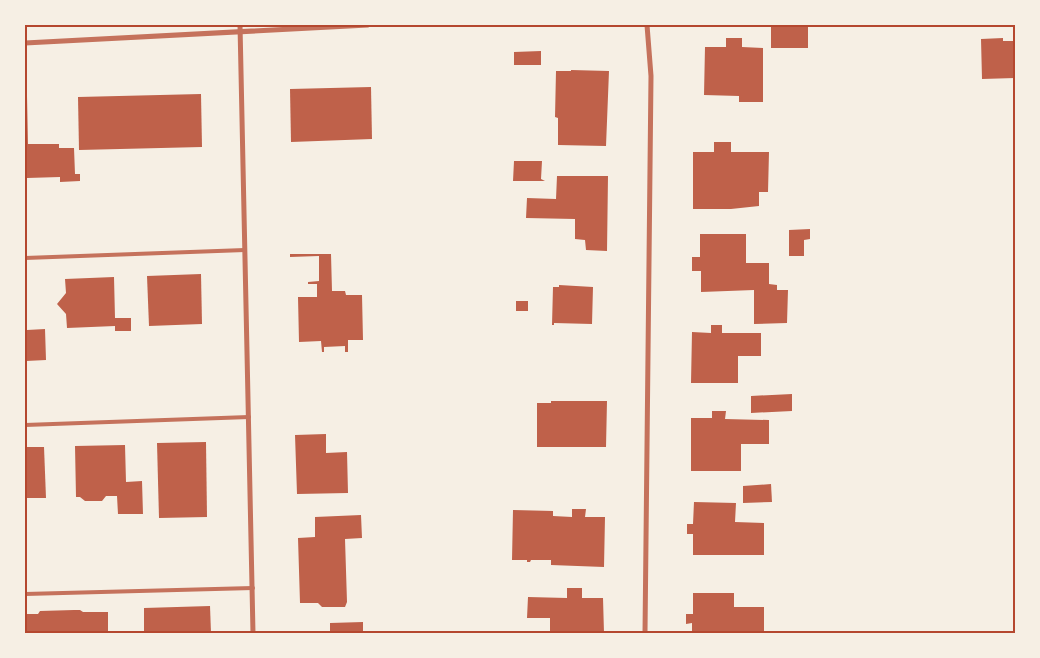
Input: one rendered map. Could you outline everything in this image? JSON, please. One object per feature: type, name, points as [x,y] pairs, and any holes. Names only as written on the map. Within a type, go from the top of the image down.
[{"type":"street","points":[[240,25],[253,633]]},
{"type":"street","points":[[25,43],[368,25]]},
{"type":"street","points":[[645,633],[651,76],[647,25]]},
{"type":"lane","points":[[25,258],[245,250]]},
{"type":"lane","points":[[25,425],[249,417]]},
{"type":"lane","points":[[25,594],[253,588]]},
{"type":"building","points":[[771,25],[808,25],[808,48],[771,48]]},
{"type":"building","points":[[726,38],[742,38],[742,47],[763,48],[763,102],[739,102],[739,96],[704,95],[705,47],[726,47]]},
{"type":"building","points":[[1003,38],[1003,41],[1015,41],[1015,78],[982,79],[981,39]]},
{"type":"building","points":[[541,51],[541,65],[514,65],[514,52]]},
{"type":"building","points":[[556,71],[609,71],[606,146],[558,145],[558,118],[555,117]]},
{"type":"building","points":[[371,87],[372,139],[291,142],[290,89]]},
{"type":"building","points":[[201,94],[202,147],[79,150],[78,97]]},
{"type":"building","points":[[25,96],[27,96],[28,144],[59,144],[59,148],[74,148],[75,174],[80,174],[80,181],[60,182],[60,177],[27,178],[27,168],[25,168]]},
{"type":"building","points":[[714,142],[731,142],[731,152],[769,152],[768,192],[759,192],[759,206],[731,209],[693,209],[693,152],[714,152]]},
{"type":"building","points":[[514,161],[542,161],[541,179],[545,181],[513,181]]},
{"type":"building","points":[[557,176],[608,176],[607,251],[586,250],[585,240],[575,239],[575,219],[526,218],[527,198],[556,199]]},
{"type":"building","points":[[810,229],[810,239],[804,240],[804,256],[789,256],[789,230]]},
{"type":"building","points":[[700,234],[746,234],[746,263],[769,263],[769,284],[777,285],[777,290],[788,290],[787,323],[754,324],[754,290],[701,292],[701,271],[692,271],[692,257],[700,257]]},
{"type":"building","points":[[290,254],[331,254],[332,291],[345,291],[346,295],[362,295],[363,340],[348,340],[348,352],[345,352],[345,346],[324,347],[324,352],[322,352],[321,341],[299,342],[298,297],[317,297],[317,284],[308,284],[308,282],[319,281],[319,256],[290,257]]},
{"type":"building","points":[[201,274],[202,324],[149,326],[147,276]]},
{"type":"building","points":[[114,277],[115,318],[131,318],[131,331],[115,331],[115,326],[67,328],[66,314],[57,304],[66,293],[65,279]]},
{"type":"building","points":[[559,285],[593,287],[592,324],[554,323],[552,325],[553,287],[559,287]]},
{"type":"building","points":[[516,301],[528,301],[528,311],[516,311]]},
{"type":"building","points":[[25,312],[27,312],[27,330],[45,329],[46,360],[26,361]]},
{"type":"building","points":[[711,325],[722,325],[722,333],[761,333],[761,356],[738,356],[738,383],[691,383],[692,332],[711,333]]},
{"type":"building","points":[[792,394],[792,411],[751,413],[751,396]]},
{"type":"building","points":[[551,401],[607,401],[606,447],[537,447],[537,403],[551,403]]},
{"type":"building","points":[[712,411],[726,411],[725,419],[769,420],[769,444],[741,444],[741,471],[691,471],[691,418],[712,418]]},
{"type":"building","points":[[326,434],[326,453],[347,452],[348,493],[297,494],[295,435]]},
{"type":"building","points":[[206,442],[207,517],[159,518],[157,443]]},
{"type":"building","points":[[125,445],[126,482],[142,481],[143,514],[118,514],[117,496],[106,496],[102,501],[85,501],[80,497],[76,497],[75,446]]},
{"type":"building","points":[[25,447],[44,447],[46,498],[25,498]]},
{"type":"building","points":[[771,484],[772,502],[743,503],[743,486]]},
{"type":"building","points":[[694,502],[736,503],[735,522],[764,523],[764,555],[693,555],[693,534],[687,534],[687,524],[693,524]]},
{"type":"building","points":[[572,509],[586,509],[585,517],[605,517],[604,567],[551,565],[551,560],[531,560],[527,562],[527,560],[512,560],[513,510],[553,511],[553,516],[572,517]]},
{"type":"building","points":[[361,515],[362,538],[345,539],[347,602],[345,607],[322,607],[318,603],[300,603],[298,538],[315,537],[315,517]]},
{"type":"building","points":[[567,588],[582,588],[582,598],[603,598],[604,633],[550,633],[550,618],[527,618],[528,597],[567,598]]},
{"type":"building","points":[[693,593],[734,593],[734,607],[764,607],[764,633],[692,633],[692,623],[686,624],[686,614],[693,614]]},
{"type":"building","points":[[210,606],[211,633],[144,633],[144,608]]},
{"type":"building","points":[[80,610],[83,612],[108,612],[108,633],[25,633],[25,614],[38,614],[40,611]]},
{"type":"building","points":[[363,622],[363,633],[330,633],[330,623]]}]
